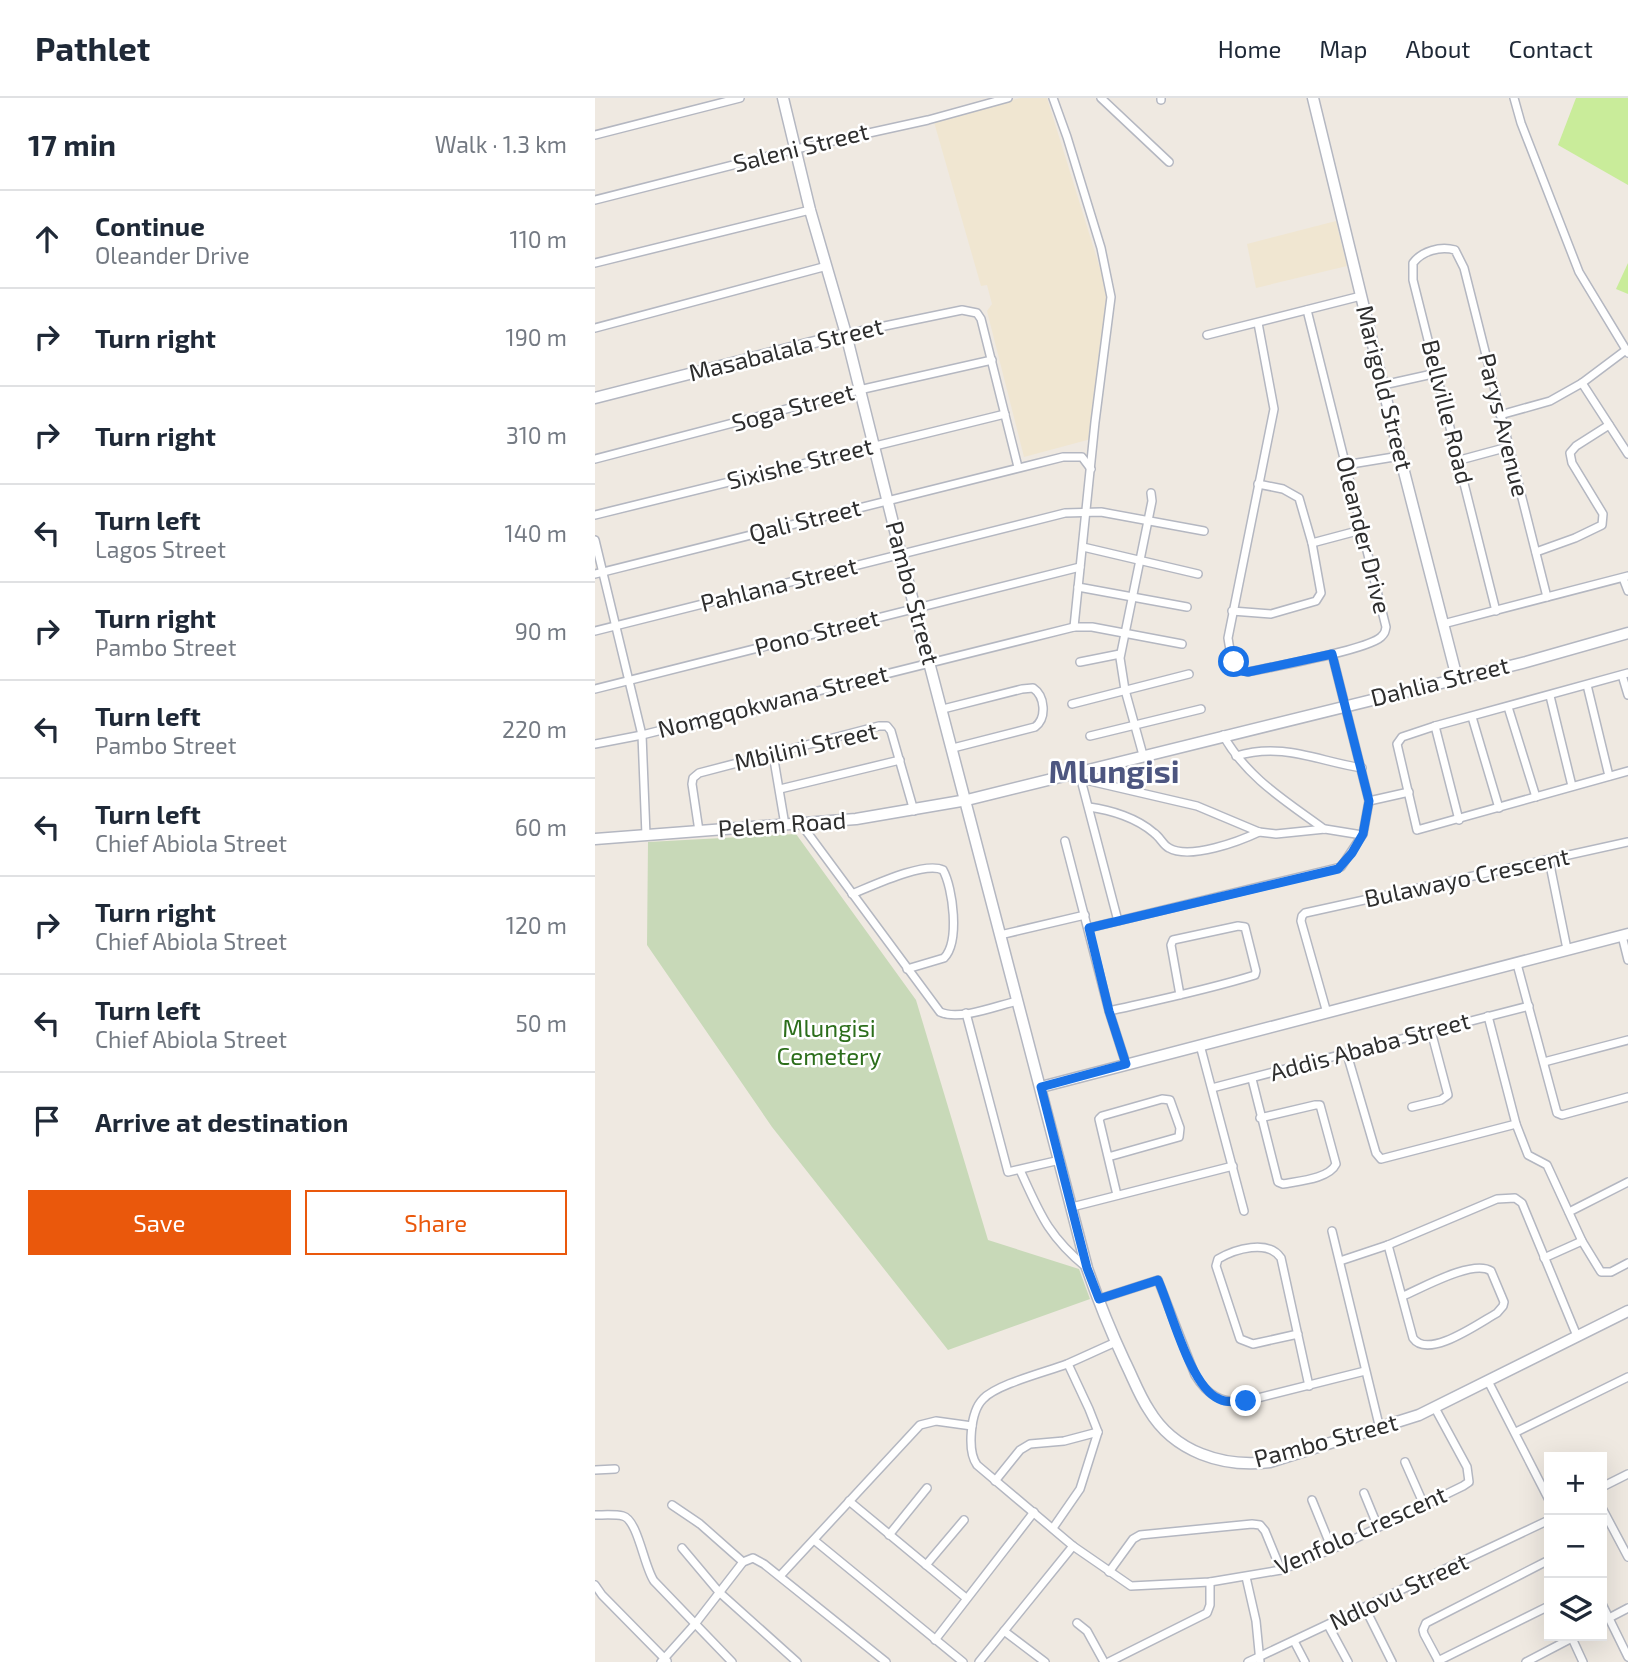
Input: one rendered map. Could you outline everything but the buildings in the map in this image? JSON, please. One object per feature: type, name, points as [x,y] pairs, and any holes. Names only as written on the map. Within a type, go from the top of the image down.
[{"type":"street","points":[[595,135],[740,98]]},
{"type":"street","name":"Pambo Street","points":[[783,98],[1087,1268],[1116,1342],[1147,1409],[1182,1445],[1204,1456],[1234,1463],[1270,1462],[1380,1429],[1435,1408],[1628,1311]]},
{"type":"street","name":"Saleni Street","points":[[595,200],[796,149],[929,120],[1008,98]]},
{"type":"street","points":[[1053,98],[1067,137],[1110,289],[1074,626],[1182,644]]},
{"type":"street","points":[[1101,98],[1169,162]]},
{"type":"street","name":"Marigold Street","points":[[1313,98],[1457,678]]},
{"type":"street","points":[[1500,415],[1550,401],[1582,383],[1627,351],[1580,272],[1528,142],[1514,98]]},
{"type":"street","points":[[595,263],[810,210]]},
{"type":"street","name":"Bellville Road","points":[[1458,253],[1448,248],[1427,252],[1416,259],[1412,268],[1496,611]]},
{"type":"street","name":"Parys Avenue","points":[[1458,253],[1547,597]]},
{"type":"street","points":[[595,328],[827,266]]},
{"type":"street","points":[[1207,335],[1361,296]]},
{"type":"street","name":"Masabalala Street","points":[[595,398],[846,334],[962,310],[977,313],[981,319],[992,360]]},
{"type":"street","name":"Oleander Drive","points":[[1258,323],[1274,403],[1228,630],[1234,662],[1244,672],[1332,654],[1376,640],[1385,633],[1386,627],[1307,310]]},
{"type":"street","points":[[992,360],[1018,467]]},
{"type":"street","name":"Soga Street","points":[[595,459],[859,390],[992,360]]},
{"type":"street","points":[[1383,385],[1437,373]]},
{"type":"street","points":[[1582,383],[1628,454]]},
{"type":"street","name":"Sixishe Street","points":[[595,515],[1005,414]]},
{"type":"street","points":[[1536,552],[1602,525],[1603,514],[1572,463],[1570,453],[1576,446],[1609,425]]},
{"type":"street","points":[[1459,460],[1507,447]]},
{"type":"street","name":"Qali Street","points":[[599,573],[1074,455],[1086,460],[1091,469]]},
{"type":"street","points":[[1345,465],[1400,456]]},
{"type":"street","points":[[1232,611],[1271,614],[1316,601],[1321,593],[1312,543],[1299,498],[1283,489],[1258,484]]},
{"type":"street","points":[[1143,755],[1125,690],[1120,654],[1141,561],[1152,501],[1150,493]]},
{"type":"street","name":"Pahlana Street","points":[[595,631],[1065,513],[1086,511],[1148,519],[1204,531]]},
{"type":"street","points":[[1312,543],[1361,530]]},
{"type":"street","points":[[595,540],[599,573],[617,625],[642,735],[646,835]]},
{"type":"street","points":[[1083,547],[1198,574]]},
{"type":"street","name":"Pono Street","points":[[595,689],[1080,567]]},
{"type":"street","points":[[1443,624],[1626,577],[1628,591]]},
{"type":"street","points":[[1078,586],[1187,607]]},
{"type":"street","name":"Nomgqokwana Street","points":[[595,744],[642,735],[1074,626]]},
{"type":"street","name":"Dahlia Street","points":[[967,800],[1080,775],[1143,755],[1579,648],[1628,633]]},
{"type":"street","points":[[1080,662],[1120,654]]},
{"type":"street","points":[[1089,928],[1338,869],[1352,853],[1362,835],[1369,801],[1332,654]]},
{"type":"street","points":[[1072,704],[1189,674]]},
{"type":"street","points":[[1628,695],[1625,674],[1435,726],[1402,737],[1397,744],[1417,830],[1628,771]]},
{"type":"street","points":[[1587,685],[1609,776]]},
{"type":"street","points":[[943,709],[1022,689],[1033,688],[1040,694],[1044,715],[1040,724],[953,748]]},
{"type":"street","points":[[1550,696],[1572,786]]},
{"type":"street","points":[[1508,707],[1536,797]]},
{"type":"street","points":[[1090,736],[1201,709]]},
{"type":"street","points":[[1472,717],[1499,808]]},
{"type":"street","name":"Mbilini Street","points":[[699,831],[692,784],[696,775],[701,772],[884,726],[891,731],[914,811]]},
{"type":"street","points":[[1435,726],[1459,820]]},
{"type":"street","points":[[1223,735],[1236,756],[1261,783],[1325,829]]},
{"type":"street","points":[[1236,756],[1255,751],[1286,750],[1362,768]]},
{"type":"street","points":[[773,754],[785,825]]},
{"type":"street","points":[[780,789],[900,760]]},
{"type":"street","points":[[1080,775],[1118,921]]},
{"type":"street","points":[[1080,775],[1197,806],[1259,831],[1276,834],[1325,829],[1362,835]]},
{"type":"street","points":[[1369,801],[1409,792]]},
{"type":"street","name":"Pelem Road","points":[[595,839],[801,824],[914,811],[967,800]]},
{"type":"street","points":[[1089,807],[1103,809],[1140,823],[1168,848],[1177,850],[1229,845],[1259,831]]},
{"type":"street","points":[[801,824],[940,1012],[949,1015],[966,1013],[1017,1001]]},
{"type":"street","points":[[1065,841],[1109,1011],[1126,1064]]},
{"type":"street","name":"Bulawayo Crescent","points":[[1327,1013],[1301,921],[1305,913],[1628,842]]},
{"type":"street","points":[[1549,860],[1567,950]]},
{"type":"street","points":[[852,894],[904,874],[931,868],[943,870],[949,890],[952,944],[944,958],[907,969]]},
{"type":"street","points":[[1000,935],[1085,915]]},
{"type":"street","points":[[1109,1011],[1180,995],[1255,975],[1257,971],[1245,927],[1238,926],[1173,940],[1171,945],[1180,995]]},
{"type":"street","points":[[1041,1087],[1625,935],[1628,960]]},
{"type":"street","points":[[1517,964],[1557,1113],[1560,1115],[1628,1097]]},
{"type":"street","name":"Addis Ababa Street","points":[[1212,1088],[1529,1006]]},
{"type":"street","points":[[966,1013],[1008,1172],[1060,1160]]},
{"type":"street","points":[[1487,1016],[1516,1124],[1528,1155],[1548,1165],[1582,1241],[1601,1272],[1611,1272],[1628,1263]]},
{"type":"street","points":[[1412,1107],[1448,1096],[1431,1031]]},
{"type":"street","points":[[1544,1062],[1628,1040]]},
{"type":"street","points":[[1200,1045],[1244,1211]]},
{"type":"street","points":[[1347,1054],[1380,1158],[1516,1124]]},
{"type":"street","points":[[1252,1079],[1260,1118],[1278,1182],[1283,1184],[1317,1176],[1335,1168],[1320,1105],[1260,1118]]},
{"type":"street","points":[[1108,1157],[1179,1137],[1180,1128],[1170,1100],[1162,1099],[1100,1118],[1098,1123],[1117,1195]]},
{"type":"street","points":[[1072,1207],[1233,1166]]},
{"type":"street","points":[[1020,1170],[1053,1235],[1087,1268]]},
{"type":"street","points":[[1569,1212],[1628,1182]]},
{"type":"street","points":[[1340,1261],[1388,1245],[1497,1199],[1511,1197],[1521,1203],[1577,1336]]},
{"type":"street","points":[[1332,1231],[1380,1429]]},
{"type":"street","points":[[1544,1258],[1582,1241]]},
{"type":"street","points":[[1388,1245],[1413,1338],[1417,1344],[1425,1346],[1440,1343],[1464,1332],[1497,1313],[1504,1302],[1491,1271],[1483,1267],[1469,1269],[1403,1296]]},
{"type":"street","points":[[1298,1334],[1253,1344],[1240,1339],[1216,1266],[1218,1259],[1268,1247],[1281,1258],[1298,1334],[1309,1386]]},
{"type":"street","points":[[1099,1299],[1158,1280],[1195,1375],[1202,1387],[1218,1399],[1246,1401],[1365,1371]]},
{"type":"street","points":[[780,1576],[920,1425],[936,1422],[972,1426],[978,1405],[984,1397],[1116,1342]]},
{"type":"street","points":[[1053,1528],[1080,1489],[1098,1432],[1068,1363]]},
{"type":"street","points":[[1516,1432],[1628,1377]]},
{"type":"street","points":[[1488,1381],[1544,1490]]},
{"type":"street","name":"Venfolo Crescent","points":[[972,1426],[972,1458],[977,1465],[1073,1546],[1131,1586],[1210,1582],[1281,1570],[1332,1549],[1469,1482],[1467,1467],[1435,1408]]},
{"type":"street","points":[[995,1481],[1020,1450],[1030,1444],[1064,1441],[1098,1432]]},
{"type":"street","points":[[1405,1462],[1424,1505]]},
{"type":"street","points":[[595,1470],[615,1469]]},
{"type":"street","points":[[1607,1484],[1628,1474]]},
{"type":"street","points":[[889,1535],[927,1488]]},
{"type":"street","points":[[1364,1493],[1378,1527]]},
{"type":"street","points":[[1312,1500],[1332,1549]]},
{"type":"street","points":[[849,1501],[966,1598]]},
{"type":"street","points":[[672,1505],[700,1524],[743,1562]]},
{"type":"street","points":[[935,1640],[1034,1512]]},
{"type":"street","points":[[595,1515],[629,1518],[650,1575],[732,1662]]},
{"type":"street","points":[[1606,1515],[1628,1557]]},
{"type":"street","points":[[926,1565],[964,1520]]},
{"type":"street","name":"Ndlovu Street","points":[[1248,1662],[1259,1660],[1544,1522]]},
{"type":"street","points":[[1109,1572],[1133,1539],[1140,1535],[1252,1524],[1260,1525],[1265,1531],[1281,1570]]},
{"type":"street","points":[[814,1540],[963,1662]]},
{"type":"street","points":[[979,1662],[1073,1546]]},
{"type":"street","points":[[682,1548],[719,1592],[797,1662]]},
{"type":"street","points":[[595,1585],[665,1661],[743,1562],[755,1559],[886,1662]]},
{"type":"street","points":[[1544,1563],[1426,1623],[1423,1630],[1439,1661],[1544,1608]]},
{"type":"street","points":[[1246,1577],[1256,1621],[1259,1660]]},
{"type":"street","points":[[1109,1662],[1207,1613],[1210,1605],[1210,1582]]},
{"type":"street","points":[[1365,1608],[1392,1662]]},
{"type":"street","points":[[1609,1618],[1628,1608]]},
{"type":"street","points":[[1607,1614],[1628,1657]]},
{"type":"street","points":[[1077,1623],[1087,1631],[1104,1662]]},
{"type":"street","points":[[1328,1625],[1348,1662]]},
{"type":"street","points":[[1004,1631],[1045,1662]]},
{"type":"street","points":[[1294,1641],[1305,1662]]},
{"type":"street","points":[[1526,1662],[1565,1641]]},
{"type":"street","points":[[1574,1641],[1583,1662]]},
{"type":"shaded area","points":[[1020,98],[1047,98],[1108,294],[1091,439],[1024,457],[987,311],[992,304],[987,285],[981,286],[934,122]]},
{"type":"shaded area","points":[[1336,221],[1347,266],[1256,288],[1247,244]]},
{"type":"green space","points":[[1576,98],[1628,98],[1628,185],[1558,145]]},
{"type":"green space","points":[[1628,263],[1628,294],[1616,289]]},
{"type":"green space","name":"Mlungisi Cemetery","points":[[796,834],[916,1000],[988,1240],[1079,1269],[1090,1299],[948,1350],[772,1127],[647,945],[648,842]]},
{"type":"district","name":"Mlungisi","points":[[1114,772]]},
{"type":"route","points":[[1234,662],[1241,671],[1248,672],[1332,654],[1369,801],[1363,834],[1338,869],[1089,928],[1109,1011],[1126,1064],[1041,1087],[1087,1268],[1099,1299],[1158,1280],[1191,1366],[1202,1387],[1226,1402],[1246,1401]]}]
